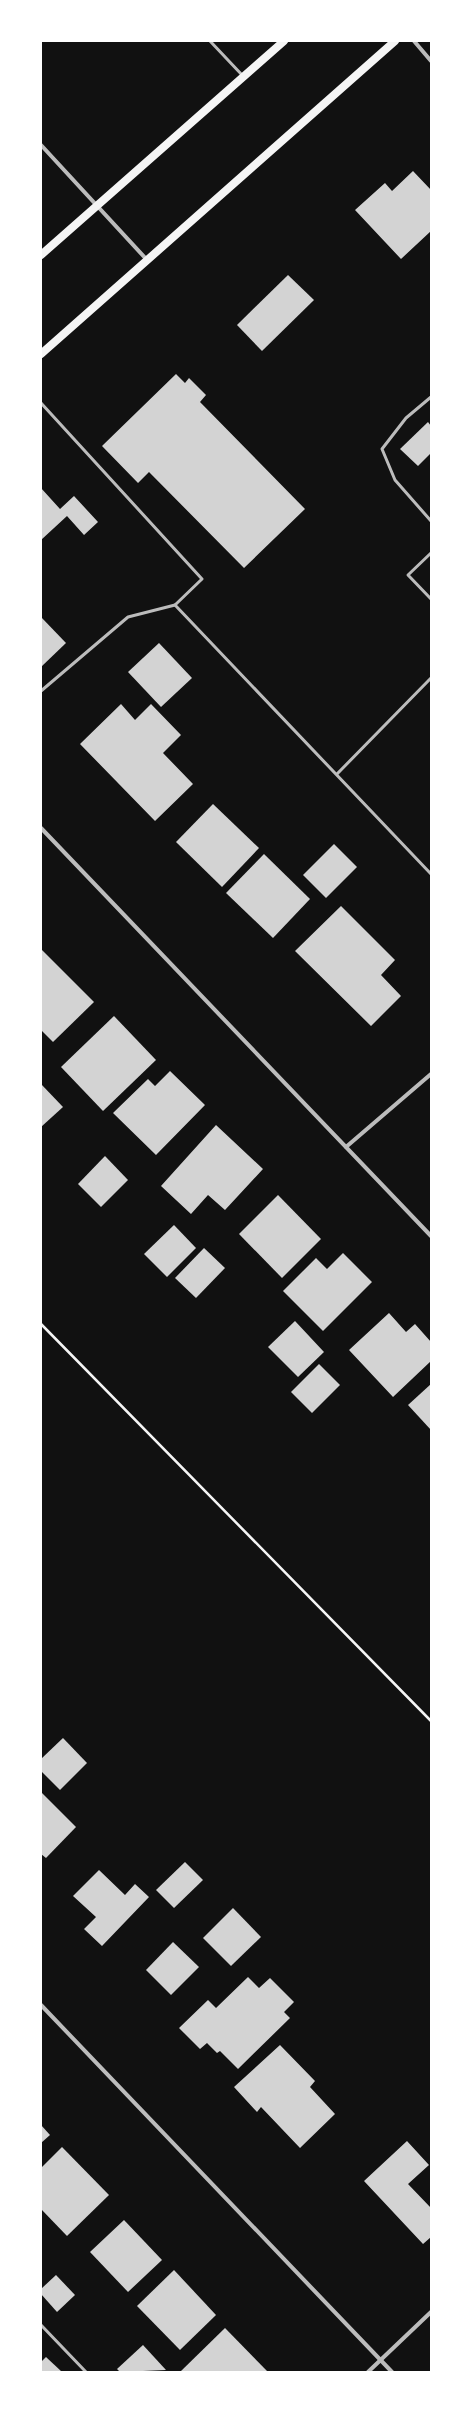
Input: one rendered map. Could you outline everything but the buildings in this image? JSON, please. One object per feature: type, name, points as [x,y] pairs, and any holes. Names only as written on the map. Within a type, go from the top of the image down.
[{"type":"main road","points":[[41,255],[284,41]]},
{"type":"main road","points":[[41,354],[148,261],[395,41]]},
{"type":"street","points":[[414,41],[431,61]]},
{"type":"street","points":[[41,145],[148,261]]},
{"type":"street","points":[[41,828],[431,1236]]},
{"type":"street","points":[[346,1147],[431,1074]]},
{"type":"street","points":[[41,2005],[392,2372]]},
{"type":"street","points":[[368,2372],[431,2312]]},
{"type":"lane","points":[[210,41],[243,77]]},
{"type":"lane","points":[[431,397],[406,418],[382,449],[395,480],[431,521]]},
{"type":"lane","points":[[41,403],[202,579],[175,605],[128,617],[41,691]]},
{"type":"lane","points":[[431,553],[408,575],[431,599]]},
{"type":"lane","points":[[175,605],[431,874]]},
{"type":"lane","points":[[337,774],[431,678]]},
{"type":"lane","points":[[41,2325],[86,2372]]},
{"type":"path","points":[[41,1324],[431,1721]]}]
